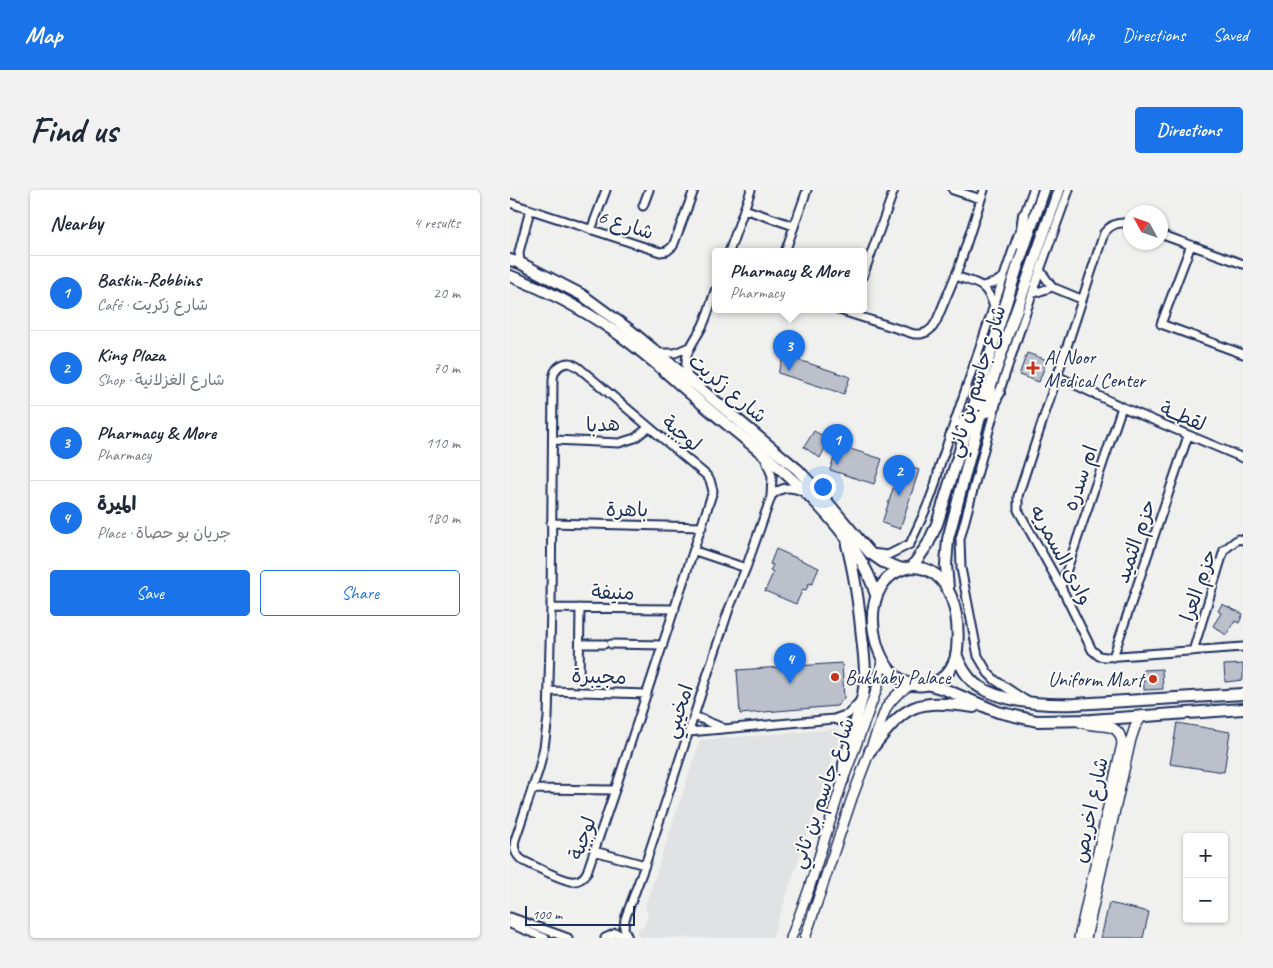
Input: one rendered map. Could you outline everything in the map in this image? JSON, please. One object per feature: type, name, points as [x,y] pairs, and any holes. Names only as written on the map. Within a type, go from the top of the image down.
[{"type":"main road","name":"شارع جاسم بن ثاني","points":[[907,568],[928,544],[936,524],[1017,268],[1044,190]]},
{"type":"main road","name":"شارع جاسم بن ثاني","points":[[948,588],[946,565],[948,539],[979,421],[1059,190]]},
{"type":"main road","points":[[1017,268],[1024,216]]},
{"type":"main road","name":"شارع زكريت","points":[[514,261],[582,295],[618,320],[798,470],[829,502],[870,553],[883,562],[907,568]]},
{"type":"main road","name":"شارع زكريت","points":[[510,276],[556,296],[622,336],[763,454],[806,493],[845,536],[867,571],[876,596]]},
{"type":"main road","points":[[979,421],[999,393]]},
{"type":"main road","points":[[951,436],[970,415]]},
{"type":"main road","points":[[843,780],[844,764],[865,683],[858,600],[845,536]]},
{"type":"main road","points":[[926,684],[936,681],[946,674],[953,665],[956,654],[957,629],[953,604],[948,588],[932,572],[922,568],[907,568],[888,577],[881,585],[876,596],[874,616],[875,634],[882,659],[893,674],[902,680],[913,684],[926,684],[944,689],[988,708],[1015,717],[1037,720],[1078,721],[1243,708]]},
{"type":"main road","points":[[956,654],[964,670],[975,683],[996,694],[1027,701],[1075,704],[1243,694]]},
{"type":"main road","points":[[870,751],[898,717],[917,706],[942,703],[988,708]]},
{"type":"street","points":[[592,230],[606,190]]},
{"type":"street","points":[[643,206],[649,190]]},
{"type":"street","name":"شارع 6","points":[[510,203],[660,252],[667,251],[673,246],[694,190]]},
{"type":"street","points":[[730,248],[751,190]]},
{"type":"street","points":[[786,248],[807,190]]},
{"type":"street","points":[[867,265],[894,190]]},
{"type":"street","points":[[952,190],[981,200]]},
{"type":"street","points":[[856,313],[914,334],[927,332],[932,328],[955,276],[984,190]]},
{"type":"street","points":[[870,553],[888,555],[910,544],[934,494],[939,468],[1033,190]]},
{"type":"street","points":[[1027,701],[995,680],[988,673],[978,656],[972,633],[959,552],[964,524],[999,393],[1069,190]]},
{"type":"street","points":[[744,209],[794,226]]},
{"type":"street","points":[[514,261],[519,252],[530,210]]},
{"type":"street","name":"وادى السمريه","points":[[1123,222],[1115,224],[1104,233],[1018,496],[1018,510],[1061,587],[1092,650],[1102,657],[1243,647]]},
{"type":"street","points":[[1168,237],[1243,264]]},
{"type":"street","points":[[1191,245],[1161,324],[1243,354]]},
{"type":"street","points":[[1040,270],[1052,287],[1082,299]]},
{"type":"street","points":[[955,276],[983,286],[994,284],[1004,277]]},
{"type":"street","points":[[983,286],[988,292],[994,308]]},
{"type":"street","points":[[1032,294],[1052,287]]},
{"type":"street","points":[[688,377],[686,363],[689,347],[703,325],[712,300]]},
{"type":"street","points":[[659,353],[675,353],[689,347]]},
{"type":"street","name":"لوجبة","points":[[566,363],[574,364],[710,480],[713,491],[594,851],[585,876],[576,881],[566,879],[519,858],[514,844],[544,747],[550,691],[551,523],[554,440],[553,375],[558,367],[566,363]]},
{"type":"street","name":"لقطــة","points":[[1057,376],[1122,407],[1243,458]]},
{"type":"street","name":"ام سدره","points":[[1061,587],[1122,407]]},
{"type":"street","name":"هدبا","points":[[554,440],[619,443],[635,438],[649,427]]},
{"type":"street","name":"حزم الثميد","points":[[1113,657],[1188,436]]},
{"type":"street","name":"امخيبي","points":[[627,938],[624,928],[625,920],[645,865],[729,609],[746,568],[771,496],[773,488],[772,476],[763,454]]},
{"type":"street","points":[[771,496],[777,490],[788,487],[806,493]]},
{"type":"street","name":"باهرة","points":[[551,523],[702,527]]},
{"type":"street","name":"حزم العرا","points":[[1193,651],[1224,550],[1238,539],[1243,540]]},
{"type":"street","points":[[694,551],[746,568]]},
{"type":"street","name":"منيفة","points":[[551,608],[675,609]]},
{"type":"street","points":[[579,678],[580,608]]},
{"type":"street","points":[[580,644],[663,645]]},
{"type":"street","name":"شارع جاسم بن ثاني","points":[[791,938],[843,780],[879,682],[882,659]]},
{"type":"street","name":"شارع جاسم بن ثاني","points":[[805,937],[852,798],[886,708],[893,697],[901,690],[913,684]]},
{"type":"street","name":"مجيبرة","points":[[550,691],[647,694]]},
{"type":"street","points":[[689,732],[834,719],[852,711],[863,695]]},
{"type":"street","points":[[694,716],[722,728]]},
{"type":"street","name":"شارع اخريص","points":[[1086,938],[1131,739],[1135,727],[1142,716]]},
{"type":"street","points":[[834,719],[846,723],[853,732]]},
{"type":"street","name":"شارع اخريص","points":[[1078,721],[1089,726],[1110,726],[1122,738],[1079,938]]},
{"type":"street","points":[[532,789],[615,790]]},
{"type":"street","points":[[594,851],[645,865]]},
{"type":"street","points":[[510,916],[568,938]]},
{"type":"street","name":"امخيبي","points":[[607,937],[625,920]]},
{"type":"street","points":[[510,924],[545,938]]},
{"type":"street","points":[[607,937],[621,934],[627,938]]},
{"type":"shaded area","points":[[837,729],[841,734],[772,938],[640,938],[637,934],[639,928],[644,926],[648,914],[645,907],[700,740]]},
{"type":"building","name":"Al Noor Medical Center","points":[[1027,353],[1047,360],[1039,382],[1019,375]]},
{"type":"building","points":[[784,355],[850,377],[844,394],[778,373]]},
{"type":"building","points":[[814,431],[825,437],[826,446],[820,458],[804,447]]},
{"type":"building","points":[[838,445],[882,459],[874,484],[830,470]]},
{"type":"building","points":[[901,464],[919,470],[900,529],[882,523]]},
{"type":"building","points":[[776,549],[819,568],[812,584],[809,583],[806,590],[803,589],[796,604],[765,591],[773,573],[770,571],[773,565],[770,564]]},
{"type":"building","points":[[1222,604],[1243,614],[1239,623],[1235,621],[1226,635],[1213,626],[1221,613],[1218,611]]},
{"type":"building","points":[[842,663],[844,698],[837,706],[740,714],[737,670]]},
{"type":"building","points":[[1243,664],[1243,680],[1225,682],[1224,665]]},
{"type":"building","name":"Uniform Mart","points":[[1162,669],[1163,689],[1144,690],[1143,670]]},
{"type":"building","points":[[1177,723],[1230,732],[1224,772],[1170,764]]},
{"type":"building","points":[[1109,903],[1149,912],[1143,938],[1101,938]]},
{"type":"place","name":"Al Noor Medical Center","points":[[1033,368]]},
{"type":"place","name":"Pharmacy & More","points":[[789,371]]},
{"type":"place","name":"Baskin-Robbins","points":[[837,465]]},
{"type":"place","name":"King Plaza","points":[[899,496]]},
{"type":"place","name":"Bukhaby Palace","points":[[835,677]]},
{"type":"place","name":"Uniform Mart","points":[[1153,679]]},
{"type":"place","name":"الميرة","points":[[790,684]]}]
